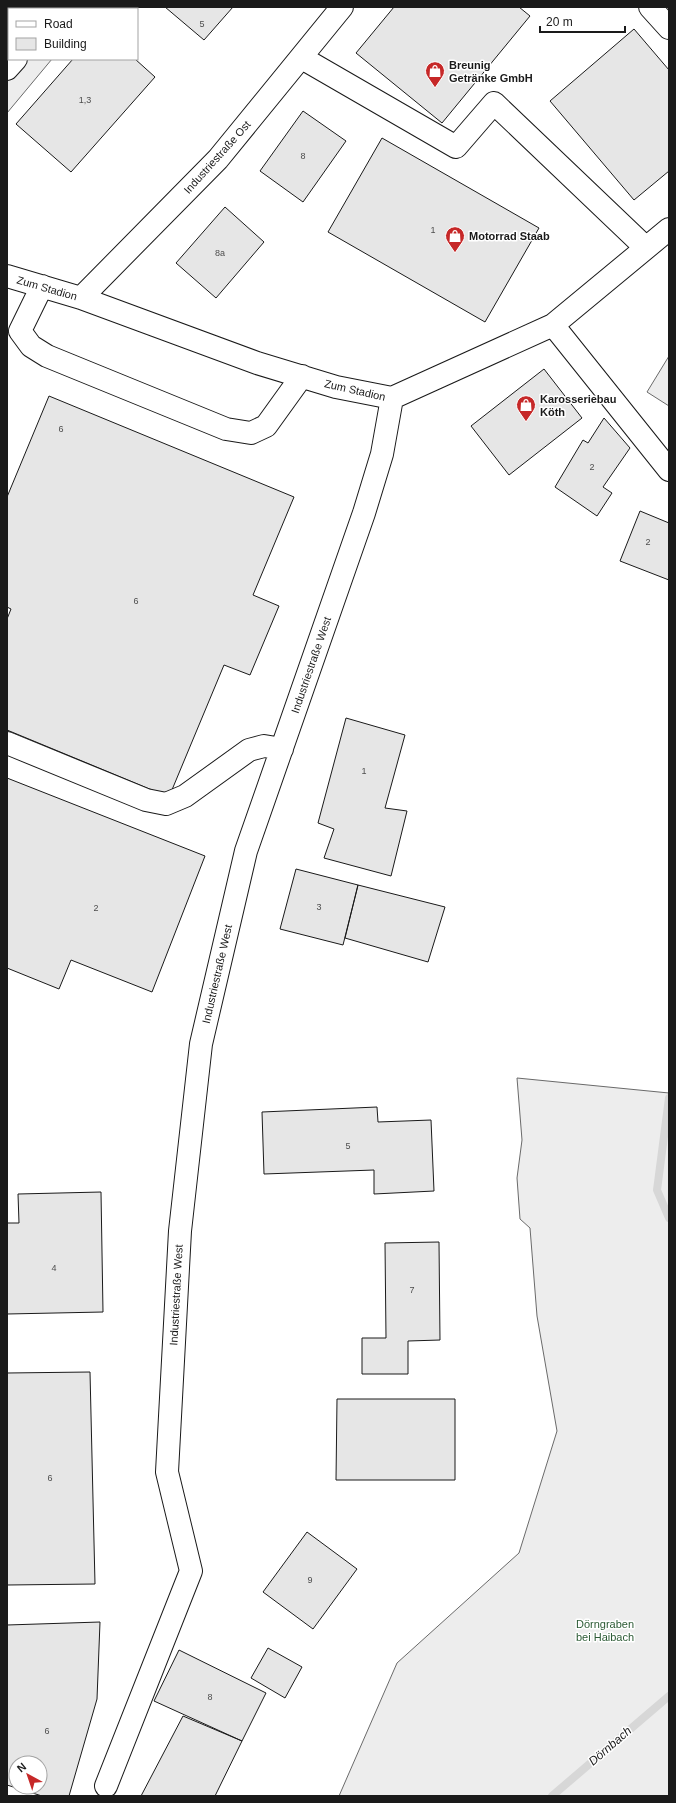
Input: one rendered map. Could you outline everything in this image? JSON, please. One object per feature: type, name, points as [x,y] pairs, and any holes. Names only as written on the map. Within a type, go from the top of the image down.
[{"type":"street","name":"Industriestraße Ost","points":[[81,298],[218,159],[302,58],[342,7]]},
{"type":"street","points":[[650,7],[669,28]]},
{"type":"street","points":[[302,58],[456,147],[494,103],[646,248]]},
{"type":"street","points":[[7,69],[15,60]]},
{"type":"street","name":"Zum Stadion","points":[[7,276],[81,298],[257,363],[336,387],[392,398],[553,325],[669,229]]},
{"type":"street","points":[[42,286],[14,336],[47,356],[226,429],[251,434],[266,426],[302,376]]},
{"type":"street","points":[[553,325],[669,470]]},
{"type":"street","name":"Industriestraße West","points":[[106,1786],[191,1571],[167,1472],[180,1230],[201,1044],[246,851],[364,513],[382,454],[392,398]]},
{"type":"street","points":[[7,743],[146,800],[166,804],[185,796],[249,750],[264,746],[282,749]]},
{"type":"shaded area","points":[[7,7],[95,7],[8,8],[8,60],[51,60],[7,113]]},
{"type":"shaded area","points":[[669,356],[669,406],[647,392]]},
{"type":"shaded area","points":[[517,1078],[669,1093],[669,1796],[339,1796],[397,1663],[519,1553],[557,1431],[537,1316],[530,1228],[520,1219],[517,1178],[522,1140]]},
{"type":"building","points":[[165,7],[233,7],[204,40]]},
{"type":"building","name":"Breunig Getränke GmbH","points":[[394,7],[519,7],[530,16],[442,123],[356,53]]},
{"type":"building","points":[[634,29],[669,70],[669,171],[634,200],[550,101]]},
{"type":"building","points":[[72,60],[136,60],[155,77],[71,172],[16,124]]},
{"type":"building","points":[[303,111],[346,141],[303,202],[260,171]]},
{"type":"building","points":[[382,138],[539,228],[485,322],[328,232]]},
{"type":"building","points":[[225,207],[264,242],[216,298],[176,263]]},
{"type":"building","name":"Karosseriebau Köth","points":[[544,369],[582,418],[509,475],[471,426]]},
{"type":"building","points":[[49,396],[294,497],[253,595],[279,606],[250,675],[224,665],[169,797],[7,730],[7,619],[11,609],[7,607],[7,497]]},
{"type":"building","points":[[604,418],[630,448],[603,487],[612,493],[597,516],[555,487],[583,440],[588,443]]},
{"type":"building","points":[[640,511],[669,523],[669,580],[620,561]]},
{"type":"building","points":[[346,718],[405,735],[385,808],[407,811],[391,876],[324,858],[334,829],[318,823]]},
{"type":"building","points":[[7,778],[205,856],[152,992],[71,960],[59,989],[7,968]]},
{"type":"building","points":[[296,869],[358,885],[343,945],[280,929]]},
{"type":"building","points":[[358,885],[445,907],[428,962],[345,938]]},
{"type":"building","points":[[377,1107],[378,1122],[431,1120],[434,1191],[374,1194],[374,1170],[264,1174],[262,1112]]},
{"type":"building","points":[[101,1192],[103,1312],[7,1314],[7,1223],[19,1223],[18,1194]]},
{"type":"building","points":[[439,1242],[440,1340],[408,1341],[408,1374],[362,1374],[362,1338],[386,1338],[385,1243]]},
{"type":"building","points":[[90,1372],[95,1584],[7,1585],[7,1373]]},
{"type":"building","points":[[337,1399],[455,1399],[455,1480],[336,1480]]},
{"type":"building","points":[[307,1532],[357,1569],[313,1629],[263,1592]]},
{"type":"building","points":[[100,1622],[97,1699],[69,1796],[39,1795],[48,1795],[48,1755],[8,1755],[7,1785],[7,1625]]},
{"type":"building","points":[[268,1648],[302,1667],[285,1698],[251,1678]]},
{"type":"building","points":[[179,1650],[266,1693],[242,1741],[154,1701]]},
{"type":"building","points":[[183,1716],[242,1741],[215,1796],[141,1796]]},
{"type":"waterway","points":[[669,1098],[657,1190],[669,1218]]},
{"type":"waterway","name":"Dörnbach","points":[[552,1796],[669,1696]]},
{"type":"place","name":"Breunig Getränke GmbH","points":[[435,88]]},
{"type":"place","name":"Motorrad Staab","points":[[455,253]]},
{"type":"place","name":"Karosseriebau Köth","points":[[526,422]]},
{"type":"park label","name":"Dörngraben bei Haibach","points":[[605,1630]]}]
